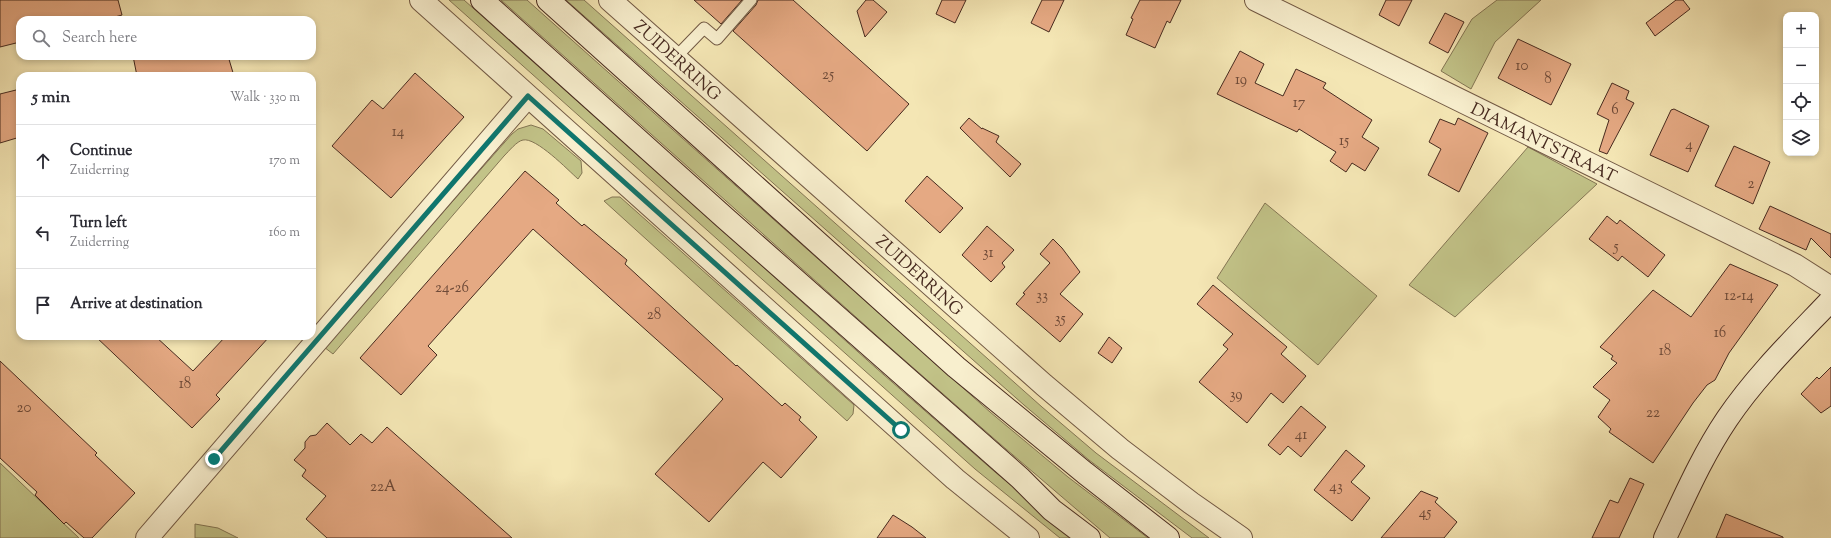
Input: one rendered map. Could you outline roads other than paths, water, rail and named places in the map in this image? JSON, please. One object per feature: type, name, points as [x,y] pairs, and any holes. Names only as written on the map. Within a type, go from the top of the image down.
[{"type":"street","points":[[421,0],[955,479],[1028,538]]},
{"type":"street","points":[[482,0],[731,223],[1020,478],[1052,510],[1089,538]]},
{"type":"street","points":[[548,0],[956,367],[1085,473],[1168,538]]},
{"type":"street","name":"ZUIDERRING","points":[[610,0],[1044,385],[1120,449],[1191,503],[1241,538]]},
{"type":"street","name":"DIAMANTSTRAAT","points":[[1256,0],[1795,265],[1831,288]]},
{"type":"street","points":[[147,538],[528,96]]},
{"type":"street","points":[[1665,538],[1701,464],[1727,420],[1746,392],[1831,300]]},
{"type":"lane","points":[[675,58],[704,28],[716,39],[751,0]]}]
